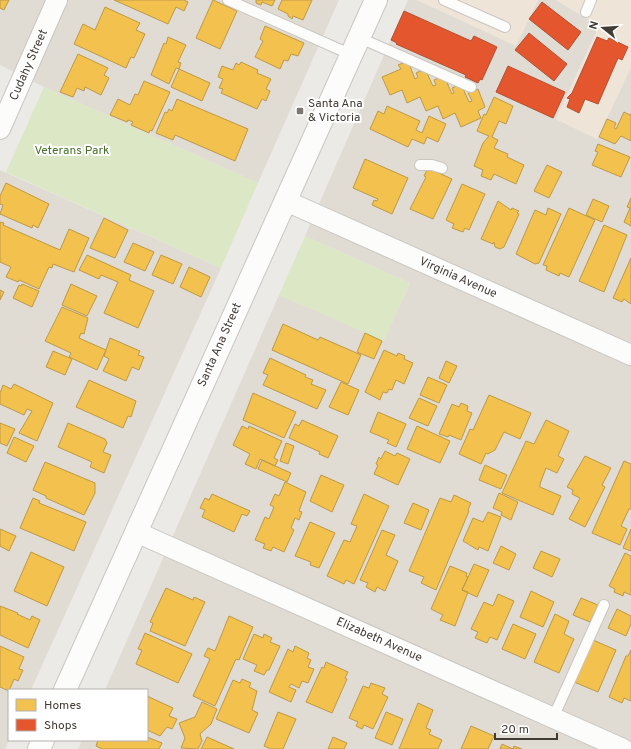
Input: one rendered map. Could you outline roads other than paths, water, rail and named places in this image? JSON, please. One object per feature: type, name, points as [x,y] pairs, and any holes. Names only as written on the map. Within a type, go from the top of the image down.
[{"type":"street","name":"Cudahy Street","points":[[0,130],[57,0]]},
{"type":"street","name":"Santa Ana Street","points":[[65,689],[376,0]]},
{"type":"street","name":"Virginia Avenue","points":[[286,202],[631,355]]},
{"type":"street","name":"Elizabeth Avenue","points":[[136,532],[623,749]]},
{"type":"lane","points":[[228,0],[471,87]]},
{"type":"lane","points":[[444,0],[505,27]]},
{"type":"lane","points":[[586,12],[591,0]]},
{"type":"lane","points":[[420,165],[432,165],[442,168]]},
{"type":"lane","points":[[553,718],[604,605]]},
{"type":"place","name":"Santa Ana & Victoria","points":[[300,111]]},
{"type":"park label","name":"Veterans Park","points":[[72,151]]}]
